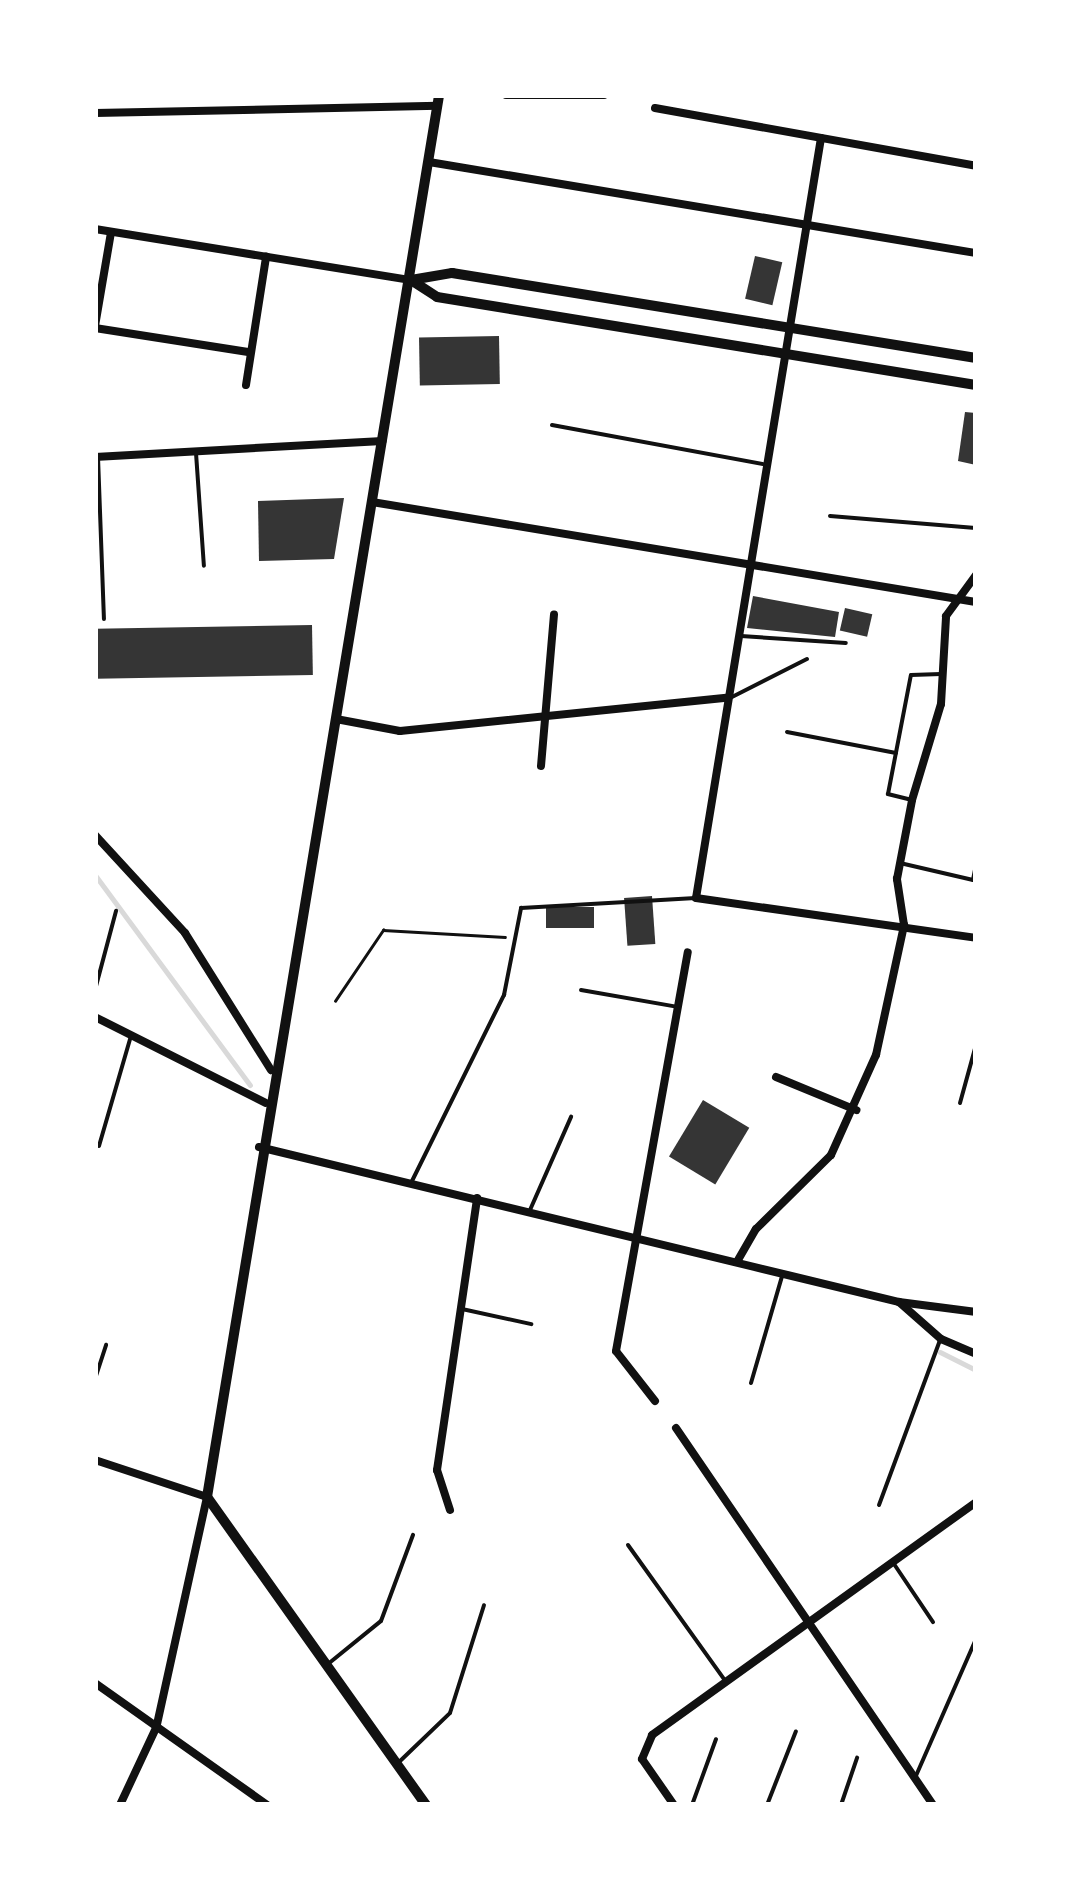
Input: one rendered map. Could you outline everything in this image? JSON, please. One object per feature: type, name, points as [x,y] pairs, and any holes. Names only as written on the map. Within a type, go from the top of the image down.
[{"type":"street","points":[[506,95],[604,95]]},
{"type":"street","points":[[95,113],[438,100],[336,719],[271,1070],[207,1497],[156,1728],[120,1805]]},
{"type":"street","points":[[655,108],[976,166]]},
{"type":"street","points":[[820,138],[696,898],[976,938]]},
{"type":"street","points":[[429,162],[806,219],[976,252]]},
{"type":"street","points":[[95,229],[410,280],[452,273],[976,358]]},
{"type":"street","points":[[111,232],[95,327],[248,352]]},
{"type":"street","points":[[246,385],[248,352],[266,257]]},
{"type":"street","points":[[410,280],[437,297],[976,385]]},
{"type":"street","points":[[96,457],[383,441]]},
{"type":"street","points":[[372,502],[749,561],[976,602]]},
{"type":"street","points":[[738,1260],[756,1229],[831,1155],[856,1110],[904,926],[900,864],[942,674],[954,598],[976,576]]},
{"type":"street","points":[[540,766],[554,615]]},
{"type":"street","points":[[336,719],[400,731],[726,698]]},
{"type":"street","points":[[95,835],[185,933],[271,1070]]},
{"type":"street","points":[[655,1401],[616,1350],[688,952]]},
{"type":"street","points":[[95,1017],[266,1104]]},
{"type":"street","points":[[776,1077],[856,1110]]},
{"type":"street","points":[[260,1147],[900,1302],[976,1312]]},
{"type":"street","points":[[450,1510],[437,1470],[477,1198]]},
{"type":"street","points":[[900,1302],[940,1339],[976,1354]]},
{"type":"street","points":[[676,1428],[933,1805]]},
{"type":"street","points":[[95,1460],[207,1497],[426,1805]]},
{"type":"street","points":[[674,1805],[642,1759],[652,1734],[809,1626],[976,1502]]},
{"type":"street","points":[[95,1683],[254,1792],[266,1805]]},
{"type":"lane","points":[[552,425],[767,465]]},
{"type":"lane","points":[[196,453],[204,566]]},
{"type":"lane","points":[[96,457],[104,619]]},
{"type":"lane","points":[[830,516],[976,528]]},
{"type":"lane","points":[[736,635],[846,643]]},
{"type":"lane","points":[[726,698],[808,659]]},
{"type":"lane","points":[[912,800],[888,794],[911,675],[942,674]]},
{"type":"lane","points":[[788,732],[896,753]]},
{"type":"lane","points":[[900,864],[972,880],[976,864]]},
{"type":"lane","points":[[412,1182],[504,995],[522,938],[521,908],[558,899],[696,898]]},
{"type":"lane","points":[[95,990],[116,911]]},
{"type":"lane","points":[[581,990],[678,1007]]},
{"type":"lane","points":[[99,1146],[130,1036]]},
{"type":"lane","points":[[960,1103],[976,1046]]},
{"type":"lane","points":[[530,1210],[571,1117]]},
{"type":"lane","points":[[751,1382],[784,1272]]},
{"type":"lane","points":[[459,1308],[531,1324]]},
{"type":"lane","points":[[880,1504],[940,1339]]},
{"type":"lane","points":[[95,1379],[106,1345]]},
{"type":"lane","points":[[327,1666],[381,1621],[413,1535]]},
{"type":"lane","points":[[628,1546],[727,1683]]},
{"type":"lane","points":[[894,1564],[933,1622]]},
{"type":"lane","points":[[397,1764],[450,1713],[484,1605]]},
{"type":"lane","points":[[915,1778],[976,1639]]},
{"type":"lane","points":[[768,1805],[796,1732]]},
{"type":"lane","points":[[692,1805],[716,1739]]},
{"type":"lane","points":[[841,1805],[857,1758]]},
{"type":"lane","points":[[249,1805],[254,1792]]},
{"type":"path","points":[[336,1001],[383,930],[522,938]]},
{"type":"building","points":[[755,256],[782,262],[772,305],[745,299]]},
{"type":"building","points":[[499,336],[500,384],[420,385],[419,337]]},
{"type":"building","points":[[965,412],[976,413],[976,465],[958,461]]},
{"type":"building","points":[[344,498],[334,559],[259,561],[258,501]]},
{"type":"building","points":[[753,596],[839,612],[835,637],[747,628]]},
{"type":"building","points":[[845,608],[872,614],[867,637],[840,630]]},
{"type":"building","points":[[312,625],[313,675],[96,679],[95,629]]},
{"type":"building","points":[[652,896],[655,944],[627,946],[624,898]]},
{"type":"building","points":[[546,907],[594,907],[594,928],[546,928]]},
{"type":"building","points":[[703,1100],[749,1128],[715,1184],[669,1157]]},
{"type":"waterway","points":[[95,875],[250,1085]]},
{"type":"waterway","points":[[940,1352],[976,1370]]}]
